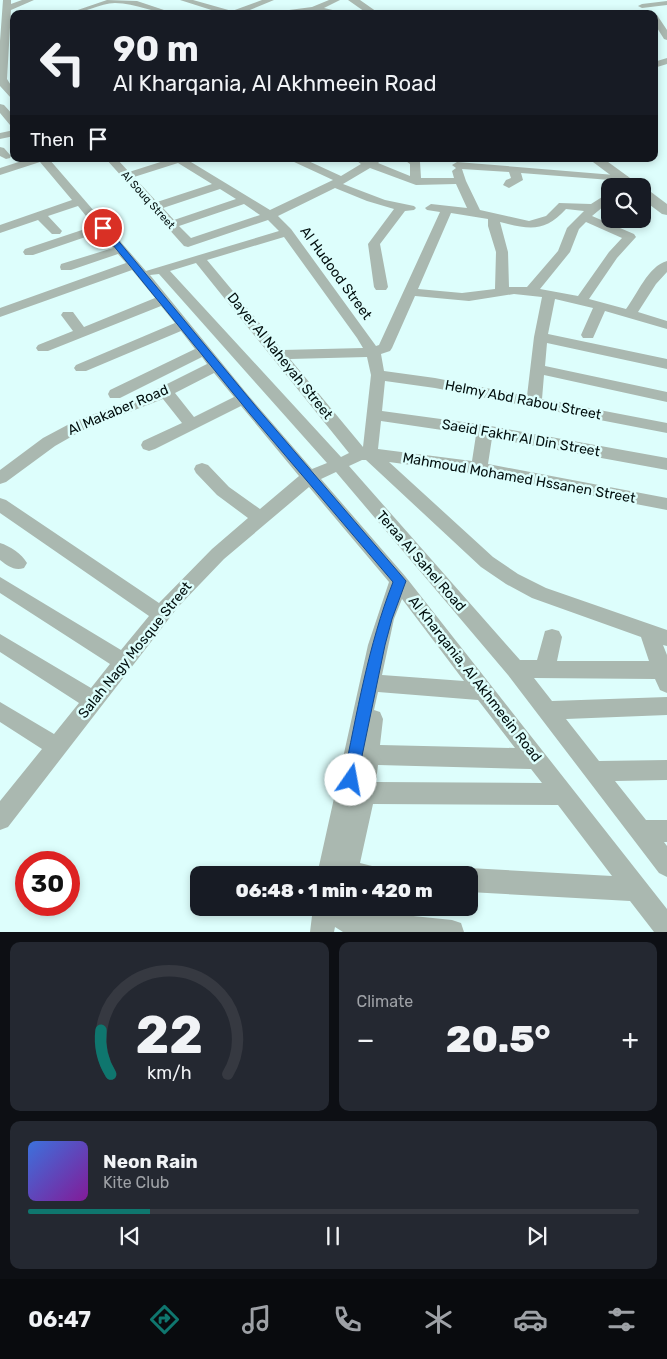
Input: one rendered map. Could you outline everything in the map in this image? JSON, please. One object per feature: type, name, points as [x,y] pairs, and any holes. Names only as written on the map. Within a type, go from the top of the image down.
[{"type":"street","points":[[10,92],[5,87],[2,79],[7,4],[30,0]]},
{"type":"street","points":[[184,0],[218,10]]},
{"type":"street","points":[[242,10],[270,0]]},
{"type":"street","points":[[308,10],[336,0]]},
{"type":"street","points":[[353,0],[369,10]]},
{"type":"street","points":[[90,10],[115,1]]},
{"type":"street","points":[[84,10],[115,1],[137,3],[159,10]]},
{"type":"street","points":[[638,3],[667,3]]},
{"type":"street","points":[[314,9],[319,10]]},
{"type":"street","points":[[658,23],[667,37]]},
{"type":"street","points":[[2,79],[10,77]]},
{"type":"street","points":[[0,107],[10,118]]},
{"type":"street","points":[[0,172],[29,162]]},
{"type":"street","name":"Al Kharqania, Al Akhmeein Road","points":[[47,162],[121,249],[243,399],[399,581],[667,929]]},
{"type":"street","name":"Al Souq Street","points":[[114,162],[186,242],[271,216]]},
{"type":"street","points":[[126,176],[170,162]]},
{"type":"street","name":"Al Hudood Street","points":[[184,162],[271,216],[287,232],[363,336],[372,352],[378,375],[375,415],[365,454]]},
{"type":"street","points":[[301,162],[372,200],[406,207],[374,244],[381,287]]},
{"type":"street","points":[[271,216],[373,162],[416,182],[460,181]]},
{"type":"street","points":[[415,162],[416,182]]},
{"type":"street","points":[[475,212],[460,181],[458,162],[519,166],[601,179]]},
{"type":"street","points":[[600,162],[621,178]]},
{"type":"street","points":[[509,186],[510,182],[517,180],[519,166]]},
{"type":"street","points":[[564,173],[564,188]]},
{"type":"street","points":[[134,185],[161,176]]},
{"type":"street","points":[[151,203],[210,178]]},
{"type":"street","points":[[151,203],[222,186]]},
{"type":"street","points":[[651,199],[667,211]]},
{"type":"street","points":[[171,225],[246,200]]},
{"type":"street","points":[[0,229],[80,202]]},
{"type":"street","points":[[530,291],[564,252],[573,228],[601,202]]},
{"type":"street","points":[[431,208],[475,212],[528,225],[550,219],[563,205],[589,212],[630,236],[613,255],[581,301]]},
{"type":"street","points":[[280,355],[372,352],[381,350],[388,345],[447,210]]},
{"type":"street","points":[[40,215],[56,231]]},
{"type":"street","points":[[494,217],[494,226],[502,252],[502,291]]},
{"type":"street","points":[[29,252],[103,228]]},
{"type":"street","points":[[0,313],[138,270],[161,269],[287,232]]},
{"type":"street","points":[[66,267],[121,249]]},
{"type":"street","name":"Dayer Al Naheyah Street","points":[[199,258],[365,454],[480,556],[512,579],[540,593],[667,638]]},
{"type":"street","points":[[629,315],[642,299],[656,276],[667,265]]},
{"type":"street","name":"Teraa Al Sahel Road","points":[[161,269],[338,464],[515,669],[667,865]]},
{"type":"street","points":[[411,292],[466,297],[494,295],[502,291],[530,291],[581,301],[667,325]]},
{"type":"street","points":[[534,403],[541,338],[549,294]]},
{"type":"street","points":[[44,348],[163,300]]},
{"type":"street","points":[[588,335],[600,307]]},
{"type":"street","points":[[68,315],[82,333]]},
{"type":"street","points":[[81,368],[183,325]]},
{"type":"street","points":[[541,338],[667,364]]},
{"type":"street","points":[[115,394],[203,351]]},
{"type":"street","name":"Al Makaber Road","points":[[0,478],[49,442],[78,426],[148,400],[216,366]]},
{"type":"street","points":[[537,370],[667,396]]},
{"type":"street","name":"Helmy Abd Rabou Street","points":[[378,375],[435,383],[667,428]]},
{"type":"street","points":[[165,391],[191,424]]},
{"type":"street","points":[[148,445],[243,399]]},
{"type":"street","name":"Saeid Fakhr Al Din Street","points":[[375,415],[484,430],[667,464]]},
{"type":"street","points":[[479,468],[484,430]]},
{"type":"street","name":"Salah Nagy Mosque Street","points":[[0,819],[161,614],[212,560],[309,477],[365,454]]},
{"type":"street","name":"Mahmoud Mohamed Hssanen Street","points":[[365,454],[479,468],[667,504]]},
{"type":"street","points":[[202,469],[223,491],[260,518]]},
{"type":"street","points":[[0,504],[161,614]]},
{"type":"street","points":[[0,550],[18,563]]},
{"type":"street","points":[[348,866],[365,711],[385,619],[399,581]]},
{"type":"street","points":[[0,584],[124,662]]},
{"type":"street","points":[[515,669],[545,669],[665,677],[649,631]]},
{"type":"street","points":[[545,669],[552,637]]},
{"type":"street","points":[[0,642],[94,701]]},
{"type":"street","points":[[371,683],[484,690]]},
{"type":"street","points":[[547,710],[667,706]]},
{"type":"street","points":[[0,711],[56,746]]},
{"type":"street","points":[[349,866],[364,793],[373,719],[365,711]]},
{"type":"street","points":[[369,755],[536,759]]},
{"type":"street","points":[[595,771],[667,770]]},
{"type":"street","points":[[364,793],[563,794]]},
{"type":"street","points":[[641,831],[667,831]]},
{"type":"street","points":[[478,880],[636,889]]},
{"type":"street","points":[[322,932],[332,916]]},
{"type":"street","points":[[341,916],[349,922],[452,932]]},
{"type":"route","points":[[103,228],[254,412],[399,581],[378,645],[351,780]]}]
